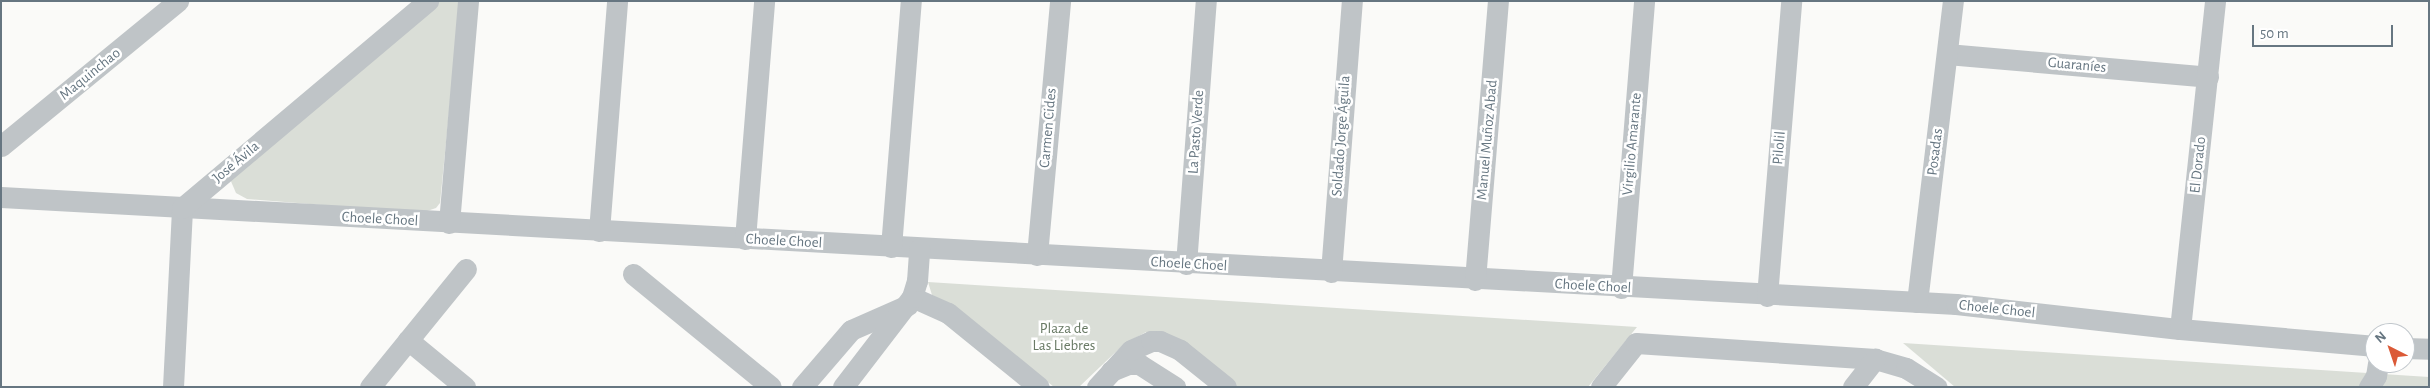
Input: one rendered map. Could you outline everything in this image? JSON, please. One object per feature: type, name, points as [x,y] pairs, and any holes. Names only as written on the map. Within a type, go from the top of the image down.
[{"type":"street","name":"Maquinchao","points":[[1,146],[178,1]]},
{"type":"street","name":"José Ávila","points":[[182,208],[428,1]]},
{"type":"street","points":[[449,223],[468,1]]},
{"type":"street","points":[[599,231],[617,1]]},
{"type":"street","points":[[745,239],[764,1]]},
{"type":"street","points":[[891,247],[911,1]]},
{"type":"street","name":"Carmen Cides","points":[[1036,256],[1060,1]]},
{"type":"street","name":"La Pasto Verde","points":[[1186,264],[1206,1]]},
{"type":"street","name":"Soldado Jorge Águila","points":[[1331,272],[1352,1]]},
{"type":"street","name":"Manuel Muñoz Abad","points":[[1475,280],[1498,1]]},
{"type":"street","name":"Virgilio Amarante","points":[[1620,288],[1644,1]]},
{"type":"street","name":"Pilolil","points":[[1767,296],[1791,1]]},
{"type":"street","name":"Posadas","points":[[1917,302],[1953,1]]},
{"type":"street","name":"El Dorado","points":[[2180,329],[2215,1]]},
{"type":"street","name":"Guaraníes","points":[[1947,54],[2208,77]]},
{"type":"street","name":"Choele Choel","points":[[1,197],[1036,256],[1767,296],[1917,302],[2180,329],[2365,345]]},
{"type":"street","points":[[174,387],[182,208]]},
{"type":"street","points":[[843,387],[910,301],[917,281],[919,249]]},
{"type":"street","points":[[370,387],[466,269]]},
{"type":"street","points":[[633,274],[771,387]]},
{"type":"street","points":[[802,387],[851,330],[910,301],[948,313],[1039,387]]},
{"type":"street","points":[[408,340],[465,387]]},
{"type":"street","points":[[1102,380],[1131,350],[1151,341],[1160,340],[1180,350],[1226,387]]},
{"type":"street","points":[[1601,387],[1636,343],[1875,359],[1906,368],[1937,387]]},
{"type":"street","points":[[2415,348],[2429,349]]},
{"type":"street","points":[[1853,387],[1875,359]]},
{"type":"street","points":[[1102,380],[1128,364],[1139,364],[1159,374],[1175,387]]},
{"type":"street","points":[[2370,386],[2375,373]]},
{"type":"green space","points":[[433,1],[460,1],[440,203],[436,208],[421,213],[247,199],[236,193],[230,179]]},
{"type":"green space","name":"Plaza de Las Liebres","points":[[928,282],[1637,327],[1588,387],[1236,387],[1146,332],[1123,345],[1079,387],[1054,387],[958,310],[932,295]]},
{"type":"green space","points":[[1903,343],[2429,377],[2429,387],[1955,387]]}]
